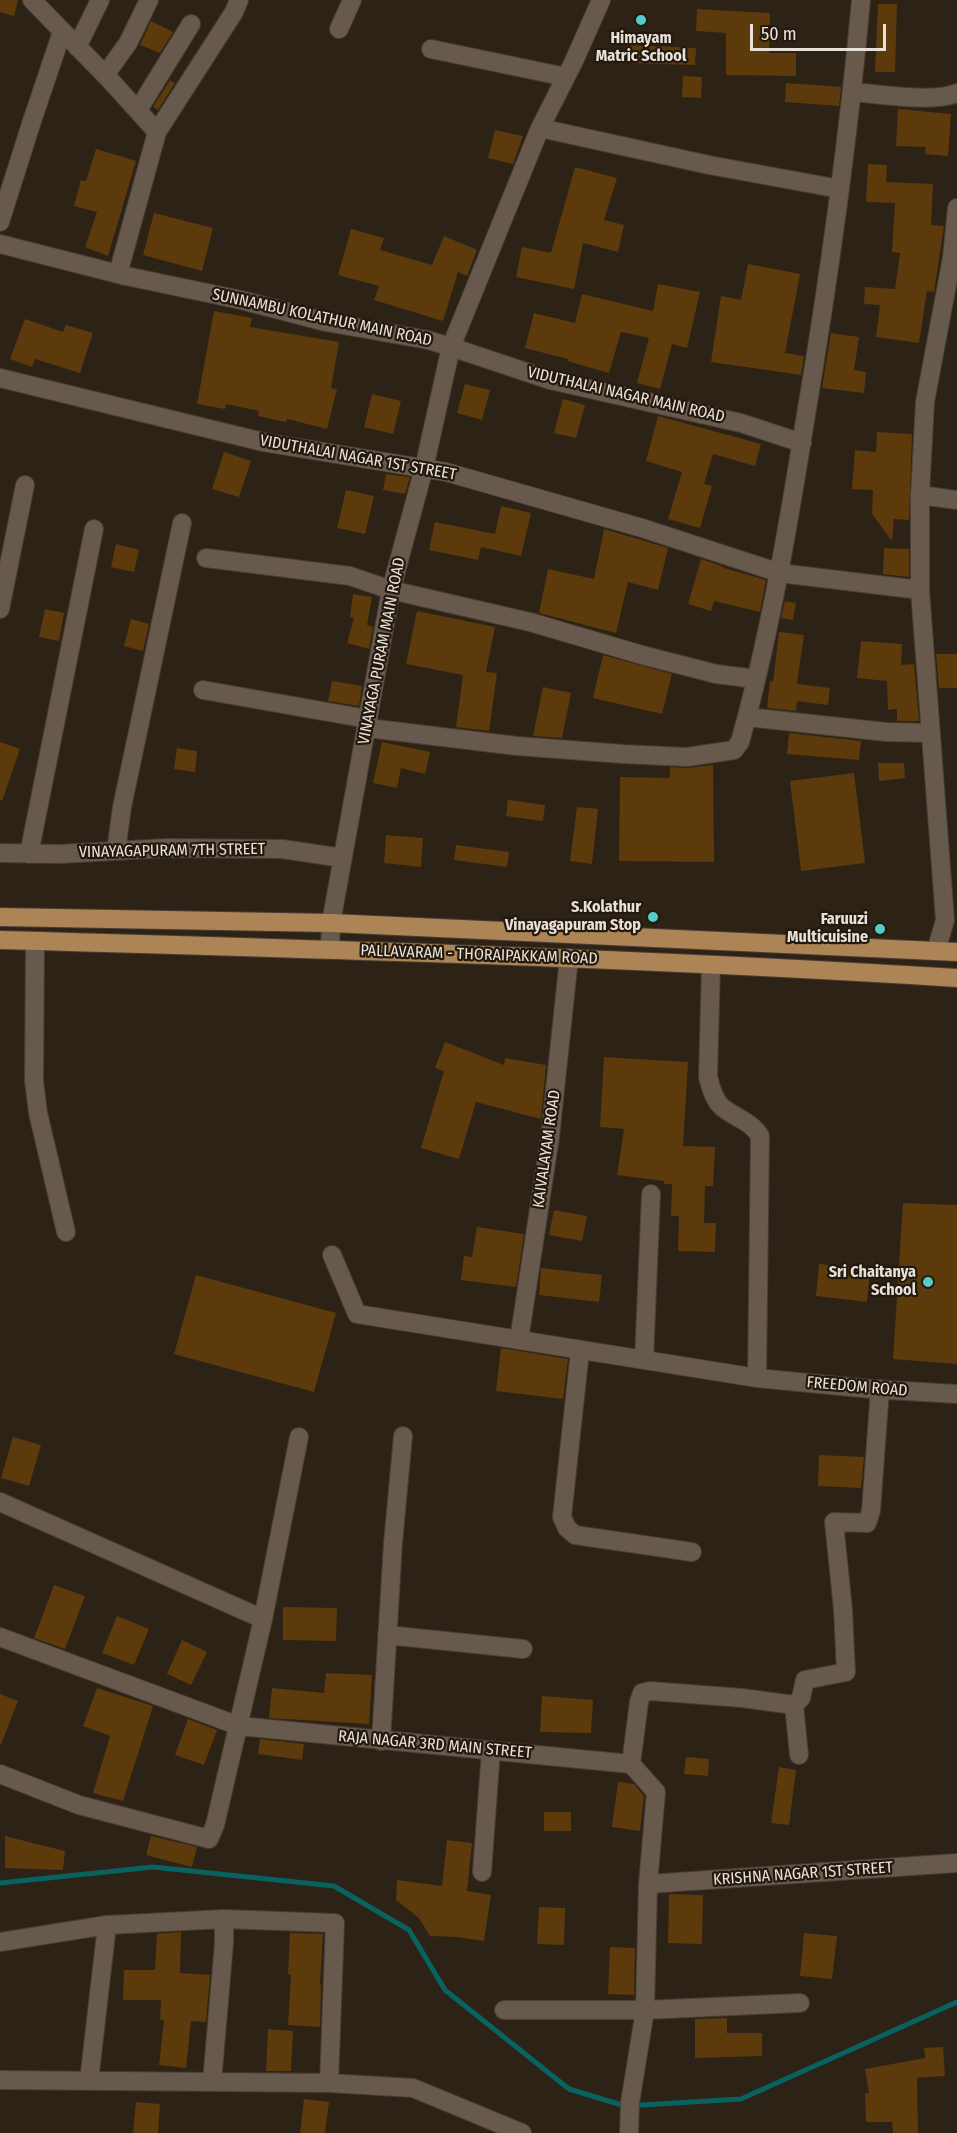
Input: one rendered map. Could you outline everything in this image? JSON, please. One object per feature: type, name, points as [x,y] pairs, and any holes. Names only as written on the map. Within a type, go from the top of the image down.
[{"type":"main road","name":"PALLAVARAM - THORAIPAKKAM ROAD","points":[[0,917],[331,923],[957,952]]},
{"type":"main road","name":"PALLAVARAM - THORAIPAKKAM ROAD","points":[[0,940],[569,958],[957,978]]},
{"type":"main road","points":[[900,974],[902,950]]},
{"type":"street","points":[[77,47],[100,0]]},
{"type":"street","points":[[105,75],[128,43],[149,0]]},
{"type":"street","points":[[118,274],[157,132],[234,12],[239,0]]},
{"type":"street","points":[[339,29],[352,0]]},
{"type":"street","name":"SUNNAMBU KOLATHUR MAIN ROAD","points":[[0,244],[326,322],[428,340],[451,347],[540,128],[601,0]]},
{"type":"street","points":[[203,690],[362,718],[368,725],[517,746],[687,757],[734,750],[740,742],[747,717],[780,573],[840,189],[853,92],[861,0]]},
{"type":"street","points":[[40,4],[62,32],[157,132]]},
{"type":"street","points":[[138,110],[192,24]]},
{"type":"street","points":[[0,222],[62,32]]},
{"type":"street","points":[[431,49],[566,77]]},
{"type":"street","points":[[853,92],[924,97],[950,96],[957,93]]},
{"type":"street","points":[[540,128],[709,165],[840,189]]},
{"type":"street","points":[[936,951],[945,920],[920,590],[920,495],[925,402],[952,258],[957,208]]},
{"type":"street","name":"VIDUTHALAI NAGAR MAIN ROAD","points":[[451,347],[550,380],[741,423],[802,443]]},
{"type":"street","name":"VINAYAGA PURAM MAIN ROAD","points":[[330,949],[331,923],[391,590],[424,468],[451,347]]},
{"type":"street","name":"VIDUTHALAI NAGAR 1ST STREET","points":[[0,378],[263,442],[446,472],[642,528],[780,573],[920,590]]},
{"type":"street","points":[[0,609],[26,485]]},
{"type":"street","points":[[920,495],[957,500]]},
{"type":"street","points":[[116,851],[122,807],[182,523]]},
{"type":"street","points":[[29,854],[94,529]]},
{"type":"street","points":[[206,558],[350,576],[391,590],[530,622],[716,674],[756,679]]},
{"type":"street","points":[[747,717],[886,732],[930,734]]},
{"type":"street","name":"VINAYAGAPURAM 7TH STREET","points":[[0,853],[60,854],[166,848],[282,849],[343,858]]},
{"type":"street","points":[[35,941],[34,1081],[36,1102],[66,1232]]},
{"type":"street","name":"KAIVALAYAM ROAD","points":[[519,1340],[550,1137],[569,958]]},
{"type":"street","points":[[711,965],[708,1077],[712,1093],[721,1107],[754,1127],[760,1136],[757,1378]]},
{"type":"street","points":[[644,1360],[651,1194]]},
{"type":"street","name":"FREEDOM ROAD","points":[[332,1255],[357,1314],[757,1378],[957,1394]]},
{"type":"street","points":[[580,1351],[562,1518],[567,1528],[575,1535],[692,1552]]},
{"type":"street","points":[[794,1705],[801,1698],[805,1680],[846,1672],[843,1610],[834,1522],[867,1522],[871,1511],[880,1389]]},
{"type":"street","points":[[381,1741],[403,1436]]},
{"type":"street","points":[[0,1774],[79,1805],[209,1839],[215,1825],[239,1726],[299,1437]]},
{"type":"street","points":[[0,1502],[263,1618]]},
{"type":"street","points":[[387,1635],[523,1649]]},
{"type":"street","name":"RAJA NAGAR 3RD MAIN STREET","points":[[0,1637],[239,1726],[631,1764]]},
{"type":"street","points":[[629,2133],[630,2103],[645,2010],[648,1884],[656,1792],[631,1764],[642,1693],[650,1691],[742,1698],[794,1705]]},
{"type":"street","points":[[794,1705],[799,1755]]},
{"type":"street","points":[[482,1872],[491,1750]]},
{"type":"street","name":"KRISHNA NAGAR 1ST STREET","points":[[648,1884],[957,1863]]},
{"type":"street","points":[[212,2082],[224,1943],[224,1918]]},
{"type":"street","points":[[0,1942],[107,1925],[224,1918],[335,1923],[329,2083]]},
{"type":"street","points":[[89,2081],[107,1925]]},
{"type":"street","points":[[504,2010],[645,2010],[800,2003]]},
{"type":"street","points":[[0,2080],[329,2083],[413,2088],[522,2133]]},
{"type":"building","points":[[0,0],[18,0],[14,16],[0,12]]},
{"type":"building","points":[[878,4],[897,4],[895,72],[875,72]]},
{"type":"building","points":[[697,9],[770,13],[769,53],[796,53],[796,76],[726,75],[726,33],[696,31]]},
{"type":"building","points":[[151,21],[173,32],[160,53],[140,45]]},
{"type":"building","points":[[630,45],[696,48],[695,65],[629,63]]},
{"type":"building","points":[[683,76],[702,77],[701,98],[682,97]]},
{"type":"building","points":[[170,80],[175,83],[158,110],[153,107]]},
{"type":"building","points":[[786,83],[841,87],[839,106],[785,102]]},
{"type":"building","points":[[898,109],[951,114],[948,156],[925,154],[926,147],[896,146]]},
{"type":"building","points":[[495,130],[523,136],[513,164],[488,158]]},
{"type":"building","points":[[96,149],[136,161],[108,256],[85,247],[97,212],[74,206],[81,180],[86,181]]},
{"type":"building","points":[[868,164],[887,165],[886,182],[933,184],[931,225],[944,226],[934,292],[927,291],[919,343],[876,337],[880,305],[864,304],[865,287],[895,289],[900,253],[892,252],[895,203],[866,202]]},
{"type":"building","points":[[575,167],[617,178],[604,220],[624,225],[618,252],[583,243],[574,289],[516,277],[522,247],[551,253]]},
{"type":"building","points":[[154,213],[213,228],[202,271],[143,255]]},
{"type":"building","points":[[351,229],[384,238],[380,250],[432,265],[444,236],[477,250],[467,276],[458,272],[443,321],[374,300],[379,286],[338,275]]},
{"type":"building","points":[[748,264],[800,274],[785,353],[804,356],[801,375],[711,362],[721,296],[741,300]]},
{"type":"building","points":[[658,284],[700,292],[687,348],[672,344],[660,389],[637,383],[649,338],[621,332],[609,373],[525,348],[534,313],[575,323],[582,294],[653,311]]},
{"type":"building","points":[[214,311],[252,318],[250,327],[339,342],[331,388],[337,389],[327,429],[287,419],[286,422],[258,416],[259,411],[226,404],[225,409],[197,404]]},
{"type":"building","points":[[25,319],[63,332],[66,325],[93,333],[80,373],[35,359],[32,367],[10,359]]},
{"type":"building","points":[[831,333],[859,337],[854,370],[866,372],[864,393],[822,388]]},
{"type":"building","points":[[465,384],[490,390],[482,420],[457,413]]},
{"type":"building","points":[[372,394],[401,401],[393,434],[364,427]]},
{"type":"building","points":[[563,399],[585,405],[576,438],[554,433]]},
{"type":"building","points":[[658,416],[761,444],[755,466],[713,454],[704,484],[712,486],[700,528],[668,519],[682,472],[646,461]]},
{"type":"building","points":[[877,432],[912,434],[909,520],[894,519],[892,541],[872,514],[873,490],[852,489],[855,450],[876,452]]},
{"type":"building","points":[[224,452],[251,461],[239,497],[212,489]]},
{"type":"building","points":[[386,474],[410,477],[405,494],[383,490]]},
{"type":"building","points":[[346,490],[374,496],[365,534],[337,528]]},
{"type":"building","points":[[501,506],[531,513],[521,556],[481,547],[478,560],[429,550],[435,522],[495,534]]},
{"type":"building","points":[[604,529],[668,548],[658,590],[628,582],[616,633],[539,613],[548,569],[594,579]]},
{"type":"building","points":[[116,544],[139,550],[134,572],[111,567]]},
{"type":"building","points":[[884,548],[909,549],[909,577],[883,574]]},
{"type":"building","points":[[701,559],[766,580],[760,612],[714,601],[711,611],[688,604]]},
{"type":"building","points":[[353,594],[372,597],[367,625],[373,627],[369,649],[347,643],[354,618],[350,617]]},
{"type":"building","points":[[785,601],[796,603],[793,620],[781,618]]},
{"type":"building","points":[[45,609],[64,613],[59,641],[39,637]]},
{"type":"building","points":[[417,611],[495,627],[486,672],[497,673],[489,731],[456,727],[463,675],[406,664]]},
{"type":"building","points":[[131,619],[149,624],[143,651],[124,646]]},
{"type":"building","points":[[779,632],[804,635],[797,684],[830,688],[828,705],[797,701],[796,711],[767,708],[770,681],[773,682]]},
{"type":"building","points":[[861,641],[902,644],[901,665],[914,664],[919,721],[897,721],[897,709],[888,710],[887,681],[857,678]]},
{"type":"building","points":[[936,654],[957,654],[957,688],[939,688]]},
{"type":"building","points":[[603,655],[672,674],[662,714],[593,698]]},
{"type":"building","points":[[332,681],[362,686],[359,706],[328,701]]},
{"type":"building","points":[[543,687],[571,693],[562,738],[533,736]]},
{"type":"building","points":[[789,733],[861,741],[859,760],[787,754]]},
{"type":"building","points":[[0,742],[20,749],[2,801],[0,800]]},
{"type":"building","points":[[382,742],[430,752],[425,774],[401,768],[397,788],[373,783]]},
{"type":"building","points":[[177,748],[197,751],[195,772],[174,769]]},
{"type":"building","points":[[878,763],[904,763],[905,778],[879,781]]},
{"type":"building","points":[[713,765],[714,862],[619,861],[620,777],[670,778],[670,767],[688,768]]},
{"type":"building","points":[[854,773],[865,863],[801,871],[790,781]]},
{"type":"building","points":[[508,800],[545,805],[543,821],[506,816]]},
{"type":"building","points":[[577,807],[598,809],[592,864],[570,861]]},
{"type":"building","points":[[386,835],[423,838],[421,867],[384,863]]},
{"type":"building","points":[[456,845],[509,852],[507,867],[454,860]]},
{"type":"building","points":[[445,1042],[504,1065],[505,1058],[546,1065],[541,1119],[476,1102],[459,1159],[421,1148],[444,1071],[435,1068]]},
{"type":"building","points":[[604,1057],[688,1062],[683,1146],[715,1147],[713,1186],[705,1186],[704,1223],[716,1223],[715,1252],[678,1251],[679,1216],[671,1216],[672,1184],[617,1175],[624,1129],[600,1127]]},
{"type":"building","name":"Sri Chaitanya School","points":[[903,1203],[957,1205],[957,1364],[893,1359]]},
{"type":"building","points":[[554,1210],[587,1216],[582,1241],[549,1235]]},
{"type":"building","points":[[477,1227],[524,1234],[516,1287],[461,1280],[464,1256],[472,1257]]},
{"type":"building","points":[[819,1264],[870,1270],[867,1302],[816,1296]]},
{"type":"building","points":[[541,1268],[602,1275],[599,1302],[539,1295]]},
{"type":"building","points":[[196,1275],[336,1313],[314,1392],[174,1354]]},
{"type":"building","points":[[501,1348],[568,1359],[563,1399],[496,1391]]},
{"type":"building","points":[[13,1437],[41,1445],[29,1486],[1,1478]]},
{"type":"building","points":[[819,1455],[864,1457],[861,1488],[818,1486]]},
{"type":"building","points":[[54,1585],[85,1596],[65,1649],[34,1638]]},
{"type":"building","points":[[283,1607],[337,1608],[336,1641],[283,1640]]},
{"type":"building","points":[[117,1616],[149,1629],[134,1665],[102,1653]]},
{"type":"building","points":[[182,1640],[207,1652],[191,1685],[167,1674]]},
{"type":"building","points":[[326,1673],[372,1675],[369,1724],[269,1718],[272,1688],[324,1693]]},
{"type":"building","points":[[97,1688],[153,1706],[123,1801],[93,1793],[110,1736],[83,1726]]},
{"type":"building","points":[[0,1694],[18,1701],[1,1744],[0,1744]]},
{"type":"building","points":[[542,1696],[593,1700],[591,1733],[540,1732]]},
{"type":"building","points":[[188,1719],[217,1730],[204,1765],[175,1755]]},
{"type":"building","points":[[260,1739],[304,1744],[302,1760],[258,1754]]},
{"type":"building","points":[[686,1757],[709,1759],[708,1776],[684,1774]]},
{"type":"building","points":[[779,1767],[796,1770],[789,1825],[771,1823]]},
{"type":"building","points":[[618,1782],[634,1784],[644,1796],[640,1831],[612,1827]]},
{"type":"building","points":[[544,1812],[571,1812],[571,1831],[544,1831]]},
{"type":"building","points":[[5,1836],[65,1851],[63,1870],[5,1868]]},
{"type":"building","points":[[151,1836],[197,1847],[192,1867],[146,1855]]},
{"type":"building","points":[[447,1840],[472,1843],[467,1891],[491,1895],[484,1941],[430,1936],[419,1918],[396,1900],[397,1880],[442,1886]]},
{"type":"building","points":[[669,1894],[703,1895],[702,1944],[668,1943]]},
{"type":"building","points":[[539,1907],[565,1908],[564,1945],[537,1944]]},
{"type":"building","points":[[181,1932],[180,1973],[210,1975],[206,2022],[191,2021],[186,2068],[159,2065],[164,2020],[160,2020],[161,2000],[123,2000],[124,1970],[155,1970],[157,1934]]},
{"type":"building","points":[[290,1933],[323,1934],[320,2027],[288,2025],[291,1975],[288,1974]]},
{"type":"building","points":[[804,1933],[837,1936],[832,1979],[800,1976]]},
{"type":"building","points":[[610,1947],[635,1948],[634,1995],[608,1994]]},
{"type":"building","points":[[727,2018],[727,2033],[762,2033],[762,2056],[695,2058],[695,2019]]},
{"type":"building","points":[[268,2029],[293,2031],[291,2071],[266,2071]]},
{"type":"building","points":[[943,2047],[945,2076],[917,2078],[918,2133],[893,2133],[892,2122],[866,2122],[865,2093],[869,2093],[865,2069],[925,2058],[924,2048]]},
{"type":"building","points":[[304,2099],[329,2102],[325,2133],[300,2133]]},
{"type":"building","points":[[136,2102],[160,2104],[158,2133],[133,2133]]},
{"type":"waterway","points":[[0,1883],[153,1867],[334,1886],[409,1930],[445,1990],[569,2089],[625,2106],[741,2099],[957,2002]]},
{"type":"place","name":"Himayam Matric School","points":[[641,20]]},
{"type":"place","name":"S.Kolathur Vinayagapuram Stop","points":[[653,917]]},
{"type":"place","name":"Faruuzi Multicuisine","points":[[880,929]]},
{"type":"place","name":"Sri Chaitanya School","points":[[928,1282]]}]
